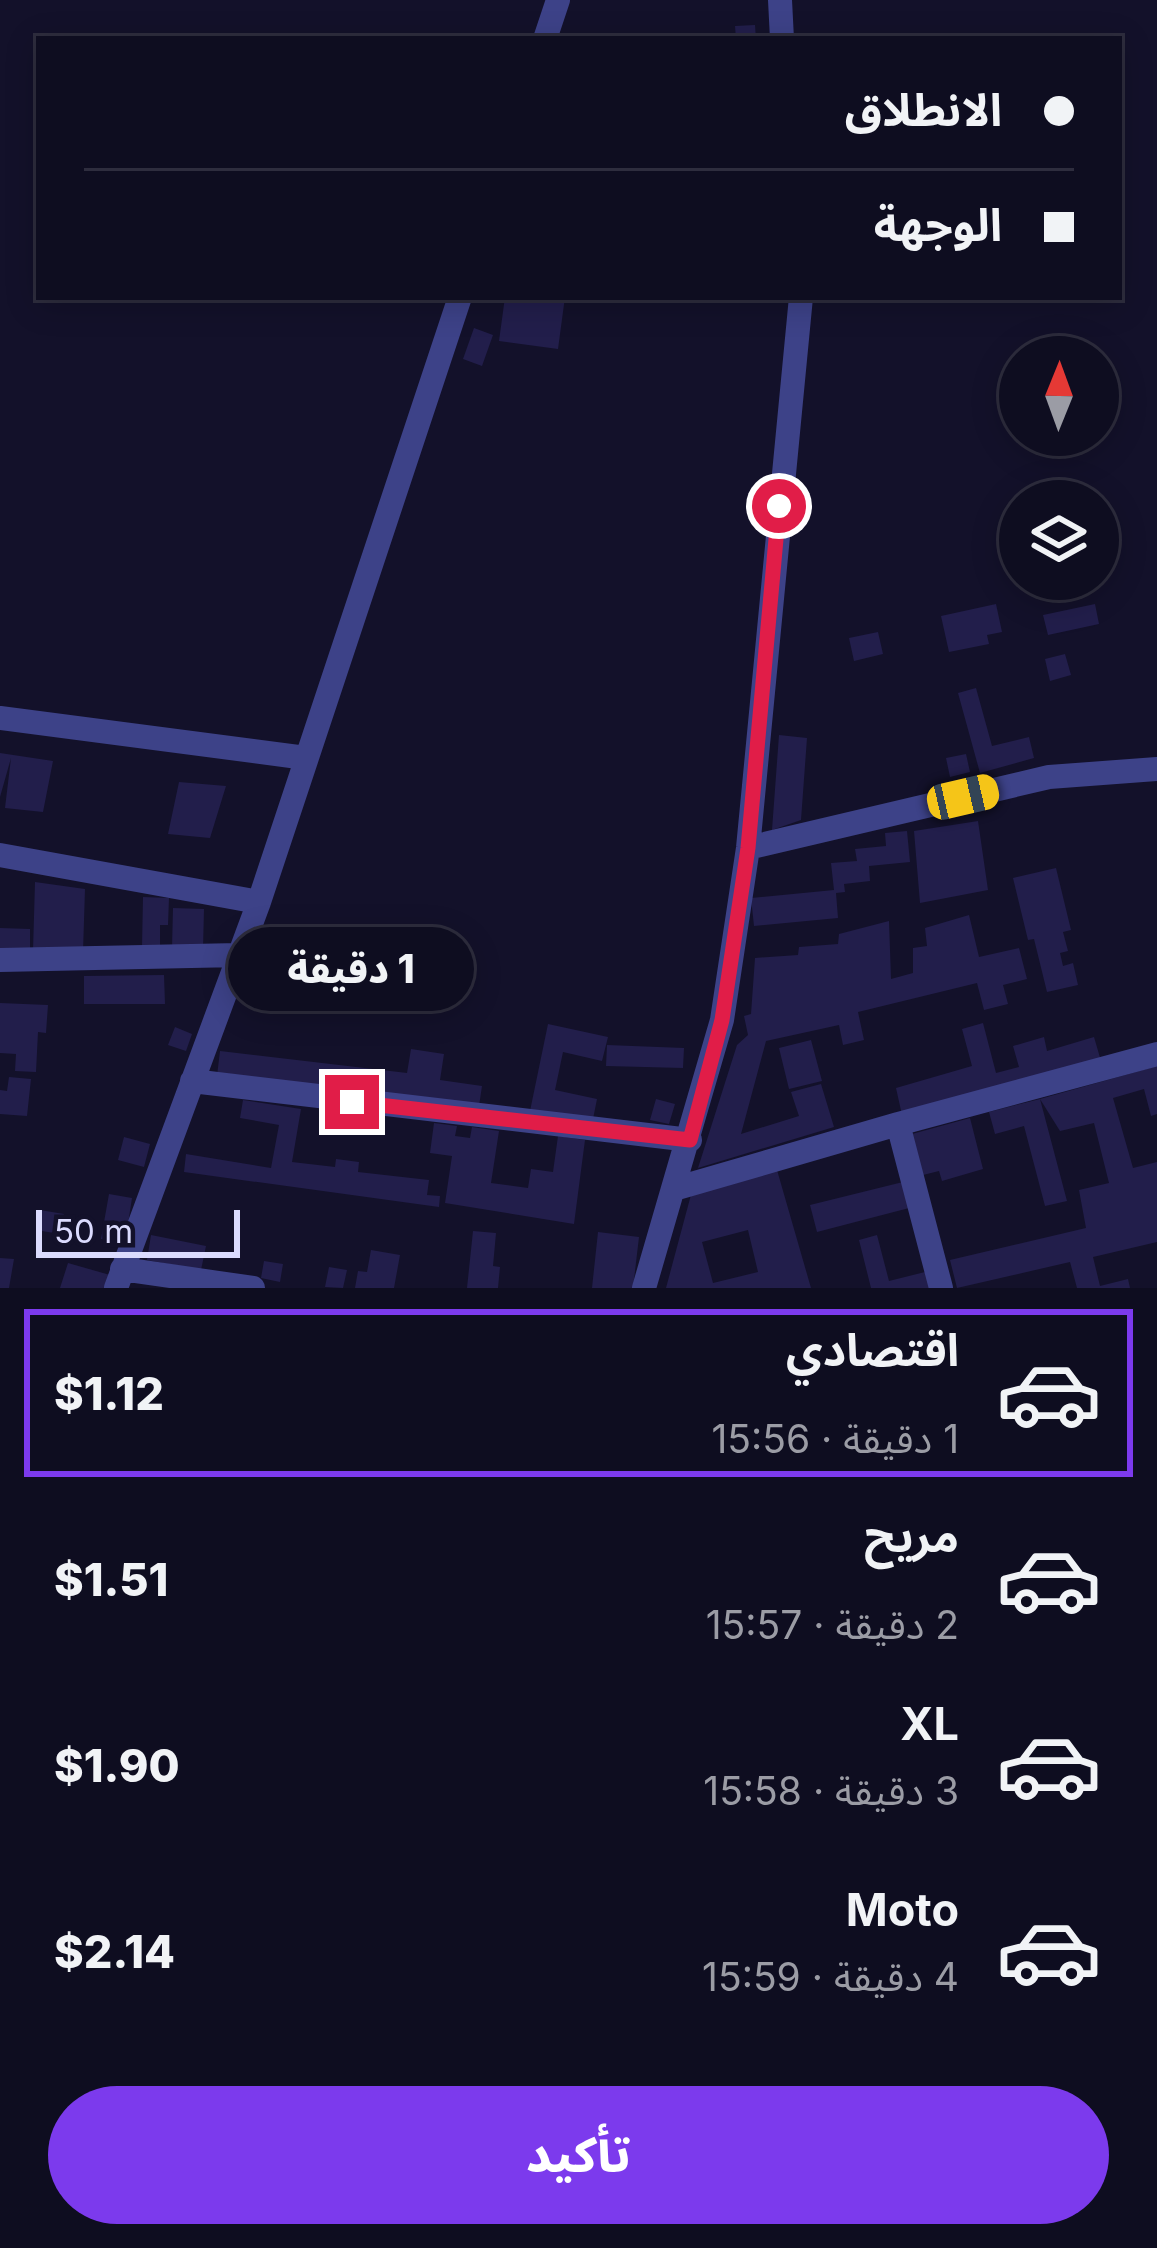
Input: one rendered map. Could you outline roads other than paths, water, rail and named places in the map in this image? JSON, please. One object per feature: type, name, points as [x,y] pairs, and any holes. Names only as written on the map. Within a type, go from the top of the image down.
[{"type":"street","points":[[546,36],[559,0]]},
{"type":"street","points":[[780,0],[782,36]]},
{"type":"street","points":[[253,1288],[119,1278],[259,902],[459,300]]},
{"type":"street","points":[[644,1288],[722,1020],[748,848],[801,300]]},
{"type":"street","points":[[0,718],[306,758]]},
{"type":"street","points":[[748,848],[1049,777],[1157,769]]},
{"type":"street","points":[[0,855],[259,902]]},
{"type":"street","points":[[0,960],[239,955]]},
{"type":"street","points":[[674,1189],[1157,1054]]},
{"type":"street","points":[[192,1081],[690,1140]]},
{"type":"street","points":[[898,1124],[941,1288]]}]
